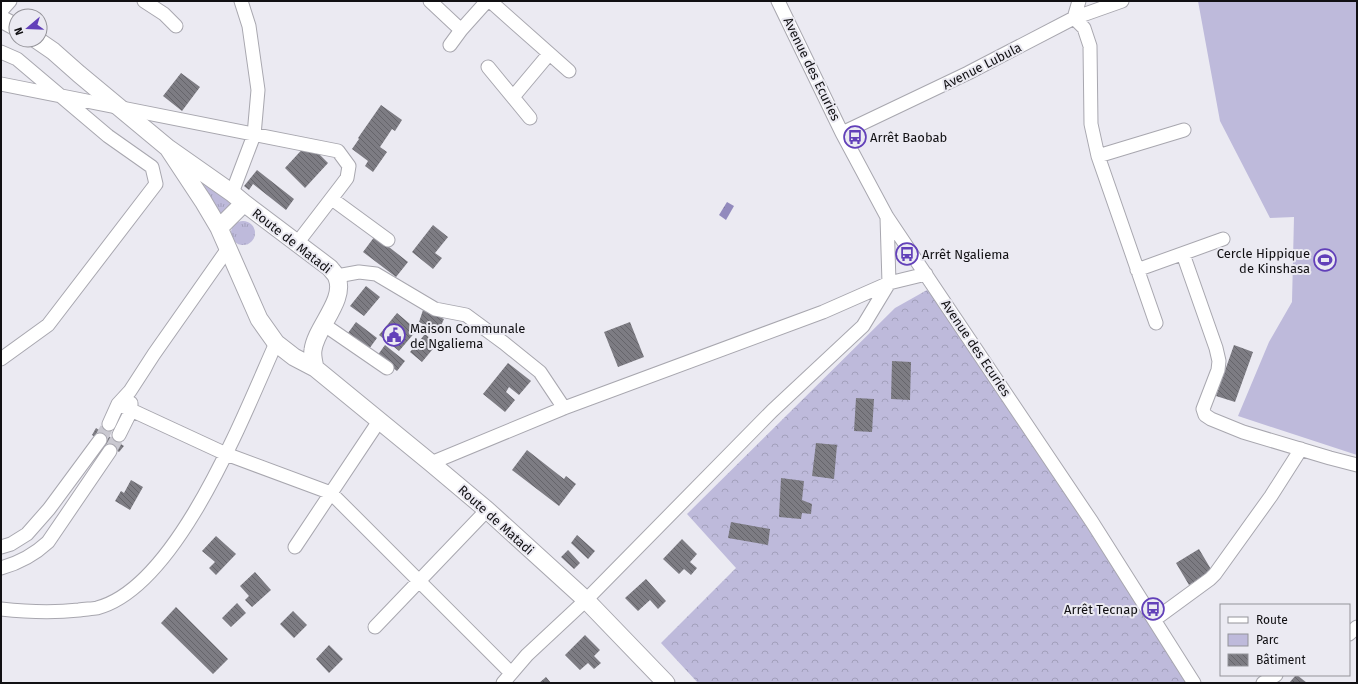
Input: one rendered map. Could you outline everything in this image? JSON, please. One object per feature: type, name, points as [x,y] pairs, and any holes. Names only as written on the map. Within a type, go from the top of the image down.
[{"type":"main road","name":"Route de Matadi","points":[[48,48],[168,148],[298,242],[330,268],[337,276],[339,285],[338,294],[318,333],[313,350],[315,368]]},
{"type":"main road","name":"Route de Matadi","points":[[168,148],[204,200],[259,319],[276,343],[294,357],[315,368],[487,510],[586,600],[666,683]]},
{"type":"main road","points":[[218,228],[238,198]]},
{"type":"street","points":[[1,11],[10,1]]},
{"type":"street","points":[[144,1],[164,14],[176,26]]},
{"type":"street","points":[[238,198],[254,135],[258,90],[249,26],[240,1]]},
{"type":"street","points":[[430,1],[461,30]]},
{"type":"street","points":[[450,45],[461,30],[489,1],[569,71]]},
{"type":"street","name":"Avenue des Ecuries","points":[[778,1],[842,133],[887,217],[1027,425],[1194,683]]},
{"type":"street","points":[[1079,1],[1074,18],[1084,28],[1090,46],[1091,124],[1098,156],[1156,323]]},
{"type":"street","name":"Avenue Lubula","points":[[842,133],[968,74],[1074,18],[1122,1]]},
{"type":"street","points":[[1,52],[17,59],[108,136],[152,167],[156,184],[48,325],[1,359]]},
{"type":"street","points":[[514,97],[549,54]]},
{"type":"street","points":[[488,67],[530,118]]},
{"type":"street","points":[[1,84],[338,151],[349,166],[347,178],[298,242]]},
{"type":"street","points":[[1098,156],[1184,130]]},
{"type":"street","points":[[332,199],[388,240]]},
{"type":"street","points":[[118,404],[226,454],[331,493],[419,581],[507,678],[527,655],[586,600],[772,412],[863,326],[889,283],[887,217]]},
{"type":"street","points":[[1137,270],[1223,239]]},
{"type":"street","points":[[109,424],[118,404],[130,391],[227,250]]},
{"type":"street","points":[[1183,254],[1216,348],[1219,361],[1218,370],[1203,409],[1205,415],[1211,419],[1243,432],[1357,465]]},
{"type":"street","points":[[337,276],[359,272],[376,274],[435,308],[466,315],[540,372],[564,408]]},
{"type":"street","points":[[431,463],[564,408],[823,312],[889,283],[926,274]]},
{"type":"street","points":[[323,324],[387,368]]},
{"type":"street","points":[[1,609],[34,612],[66,612],[98,608],[121,598],[143,581],[157,567],[195,512],[226,454],[276,343]]},
{"type":"street","points":[[119,435],[131,411],[130,391]]},
{"type":"street","points":[[295,547],[379,421]]},
{"type":"street","points":[[1,547],[11,544],[27,534],[49,508],[100,440]]},
{"type":"street","points":[[1154,620],[1210,579],[1272,496],[1301,449]]},
{"type":"street","points":[[1,568],[36,553],[48,542],[110,451]]},
{"type":"street","points":[[375,627],[487,510]]},
{"type":"street","points":[[1263,683],[1274,676]]},
{"type":"green space","name":"Cercle Hippique de Kinshasa","points":[[1198,1],[1357,1],[1357,455],[1238,416],[1269,342],[1292,302],[1294,217],[1270,218],[1220,121]]},
{"type":"green space","points":[[199,173],[230,198],[230,207],[224,216],[217,216]]},
{"type":"green space","points":[[243,221],[248,222],[254,228],[254,238],[248,244],[243,245],[238,244],[232,238],[231,233],[232,228],[238,222]]},
{"type":"green space","points":[[927,290],[950,317],[1187,683],[698,683],[661,643],[736,568],[687,514],[895,308]]},
{"type":"water","points":[[727,202],[734,206],[726,220],[719,215]]},
{"type":"building","points":[[181,73],[200,87],[182,111],[163,96]]},
{"type":"building","points":[[381,105],[402,120],[395,131],[392,129],[380,147],[387,152],[373,172],[365,166],[368,161],[352,149]]},
{"type":"building","points":[[308,143],[328,163],[305,188],[285,168]]},
{"type":"building","points":[[257,170],[294,199],[286,210],[253,184],[249,190],[244,186]]},
{"type":"building","points":[[433,225],[448,237],[435,253],[442,258],[433,269],[412,252]]},
{"type":"building","points":[[375,236],[408,262],[396,277],[363,252]]},
{"type":"building","points":[[366,286],[380,297],[364,316],[350,306]]},
{"type":"building","points":[[423,310],[444,319],[437,334],[430,331],[431,328],[419,322]]},
{"type":"building","points":[[397,313],[417,330],[399,351],[379,335]]},
{"type":"building","points":[[356,322],[377,338],[369,349],[348,333]]},
{"type":"building","points":[[630,322],[644,357],[618,367],[604,332]]},
{"type":"building","points":[[425,334],[437,344],[422,362],[410,352]]},
{"type":"building","points":[[385,345],[405,361],[397,371],[377,356]]},
{"type":"building","points":[[1234,345],[1253,352],[1235,402],[1216,396]]},
{"type":"building","points":[[892,361],[911,362],[910,400],[891,399]]},
{"type":"building","points":[[508,363],[531,381],[519,395],[509,387],[506,392],[515,400],[505,412],[483,394]]},
{"type":"building","points":[[856,398],[874,399],[872,432],[854,431]]},
{"type":"building","points":[[96,428],[124,446],[119,452],[92,435]]},
{"type":"building","points":[[816,443],[837,445],[834,479],[812,476]]},
{"type":"building","points":[[527,450],[564,479],[566,476],[576,484],[559,506],[512,470]]},
{"type":"building","points":[[781,478],[804,481],[802,500],[812,504],[811,514],[802,513],[801,519],[779,517]]},
{"type":"building","points":[[131,480],[143,487],[130,510],[115,501],[121,491],[124,493]]},
{"type":"building","points":[[731,522],[770,529],[768,545],[728,538]]},
{"type":"building","points":[[577,535],[595,551],[588,559],[571,543]]},
{"type":"building","points":[[216,536],[236,554],[216,575],[209,568],[215,562],[202,551]]},
{"type":"building","points":[[682,539],[697,554],[690,562],[697,568],[691,575],[684,569],[679,574],[663,559]]},
{"type":"building","points":[[1199,549],[1212,571],[1189,585],[1176,563]]},
{"type":"building","points":[[568,550],[580,563],[574,569],[561,557]]},
{"type":"building","points":[[255,572],[271,590],[252,607],[245,600],[249,596],[240,586]]},
{"type":"building","points":[[646,579],[666,601],[658,609],[650,600],[638,611],[625,598]]},
{"type":"building","points":[[237,603],[246,613],[231,627],[222,618]]},
{"type":"building","points":[[176,607],[228,659],[213,674],[161,623]]},
{"type":"building","points":[[293,611],[307,625],[294,638],[280,624]]},
{"type":"building","points":[[585,635],[600,650],[594,656],[601,663],[594,669],[588,663],[580,670],[565,655]]},
{"type":"building","points":[[329,645],[343,659],[329,673],[316,659]]},
{"type":"building","points":[[1295,676],[1298,676],[1307,683],[1289,683]]},
{"type":"building","points":[[546,677],[551,683],[539,683]]},
{"type":"tunnel","points":[[100,440],[109,424]]},
{"type":"tunnel","points":[[110,451],[119,435]]},
{"type":"place","name":"Arrêt Baobab","points":[[855,137]]},
{"type":"place","name":"Arrêt Ngaliema","points":[[907,254]]},
{"type":"place","name":"Cercle Hippique de Kinshasa","points":[[1325,260]]},
{"type":"place","name":"Maison Communale de Ngaliema","points":[[394,335]]},
{"type":"place","name":"Arrêt Tecnap","points":[[1153,609]]}]
